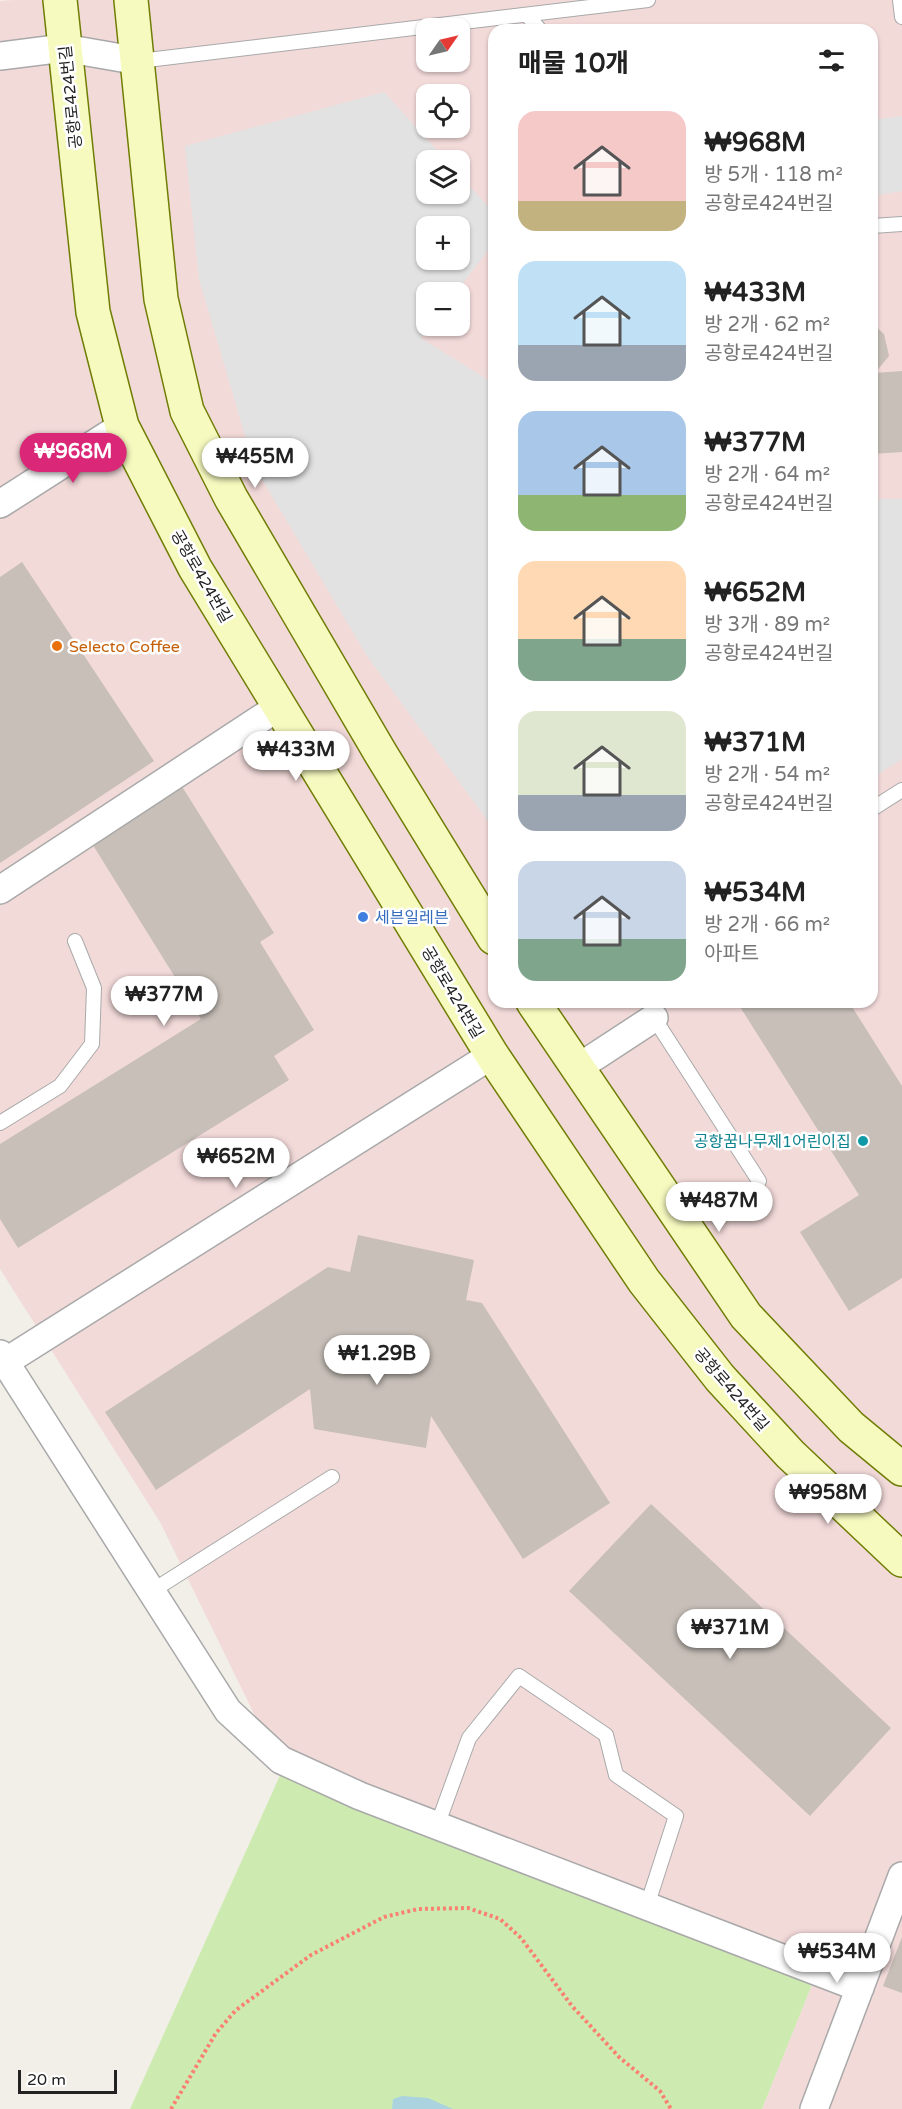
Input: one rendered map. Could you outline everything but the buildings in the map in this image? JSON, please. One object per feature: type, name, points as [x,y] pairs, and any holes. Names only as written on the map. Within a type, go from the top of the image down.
[{"type":"street","name":"공항로424번길","points":[[60,0],[93,312],[122,426],[195,568],[492,1055],[644,1281],[720,1378],[790,1454],[902,1560]]},
{"type":"street","points":[[131,0],[161,299],[187,411],[237,508],[381,754],[488,928]]},
{"type":"street","points":[[0,56],[64,48],[138,61]]},
{"type":"street","points":[[0,504],[122,426]]},
{"type":"street","points":[[0,890],[280,706]]},
{"type":"street","points":[[536,1008],[746,1317],[851,1427],[902,1468]]},
{"type":"street","points":[[576,1069],[655,1010]]},
{"type":"street","points":[[492,1055],[3,1358],[228,1711],[281,1760],[360,1796],[860,1988]]},
{"type":"street","points":[[814,2109],[902,1876]]},
{"type":"lane","points":[[138,61],[648,0]]},
{"type":"lane","points":[[900,0],[902,17]]},
{"type":"lane","points":[[527,15],[535,24]]},
{"type":"lane","points":[[878,226],[902,224]]},
{"type":"lane","points":[[878,805],[902,790]]},
{"type":"lane","points":[[0,1123],[60,1086],[92,1044],[94,988],[75,941]]},
{"type":"lane","points":[[655,1010],[759,1181]]},
{"type":"lane","points":[[152,1591],[332,1477]]},
{"type":"lane","points":[[437,1826],[470,1738],[519,1676],[606,1735],[616,1775],[676,1816],[647,1906]]},
{"type":"path","points":[[171,2109],[216,2033],[236,2010],[311,1955],[384,1917],[418,1909],[468,1908],[500,1919],[521,1938],[572,2006],[620,2057],[660,2091],[671,2109]]},
{"type":"shaded area","points":[[902,0],[902,2109],[762,2109],[815,1977],[282,1771],[160,1522],[0,1269],[0,1]]},
{"type":"shaded area","points":[[384,92],[416,127],[416,138],[426,138],[437,150],[416,150],[416,204],[470,204],[470,186],[488,206],[488,250],[464,282],[416,282],[416,336],[423,336],[421,338],[488,380],[488,821],[367,656],[254,466],[199,279],[185,146]]},
{"type":"shaded area","points":[[902,116],[902,191],[878,195],[878,119]]},
{"type":"shaded area","points":[[878,499],[902,499],[902,759],[878,774]]},
{"type":"green space","points":[[282,1771],[815,1977],[762,2109],[130,2109]]},
{"type":"water","points":[[402,2096],[428,2098],[453,2109],[392,2109],[393,2099]]},
{"type":"place","name":"Selecto Coffee","points":[[57,646]]},
{"type":"place","name":"세븐일레븐","points":[[363,917]]},
{"type":"place","name":"공항꿈나무제1어린이집","points":[[863,1141]]}]
